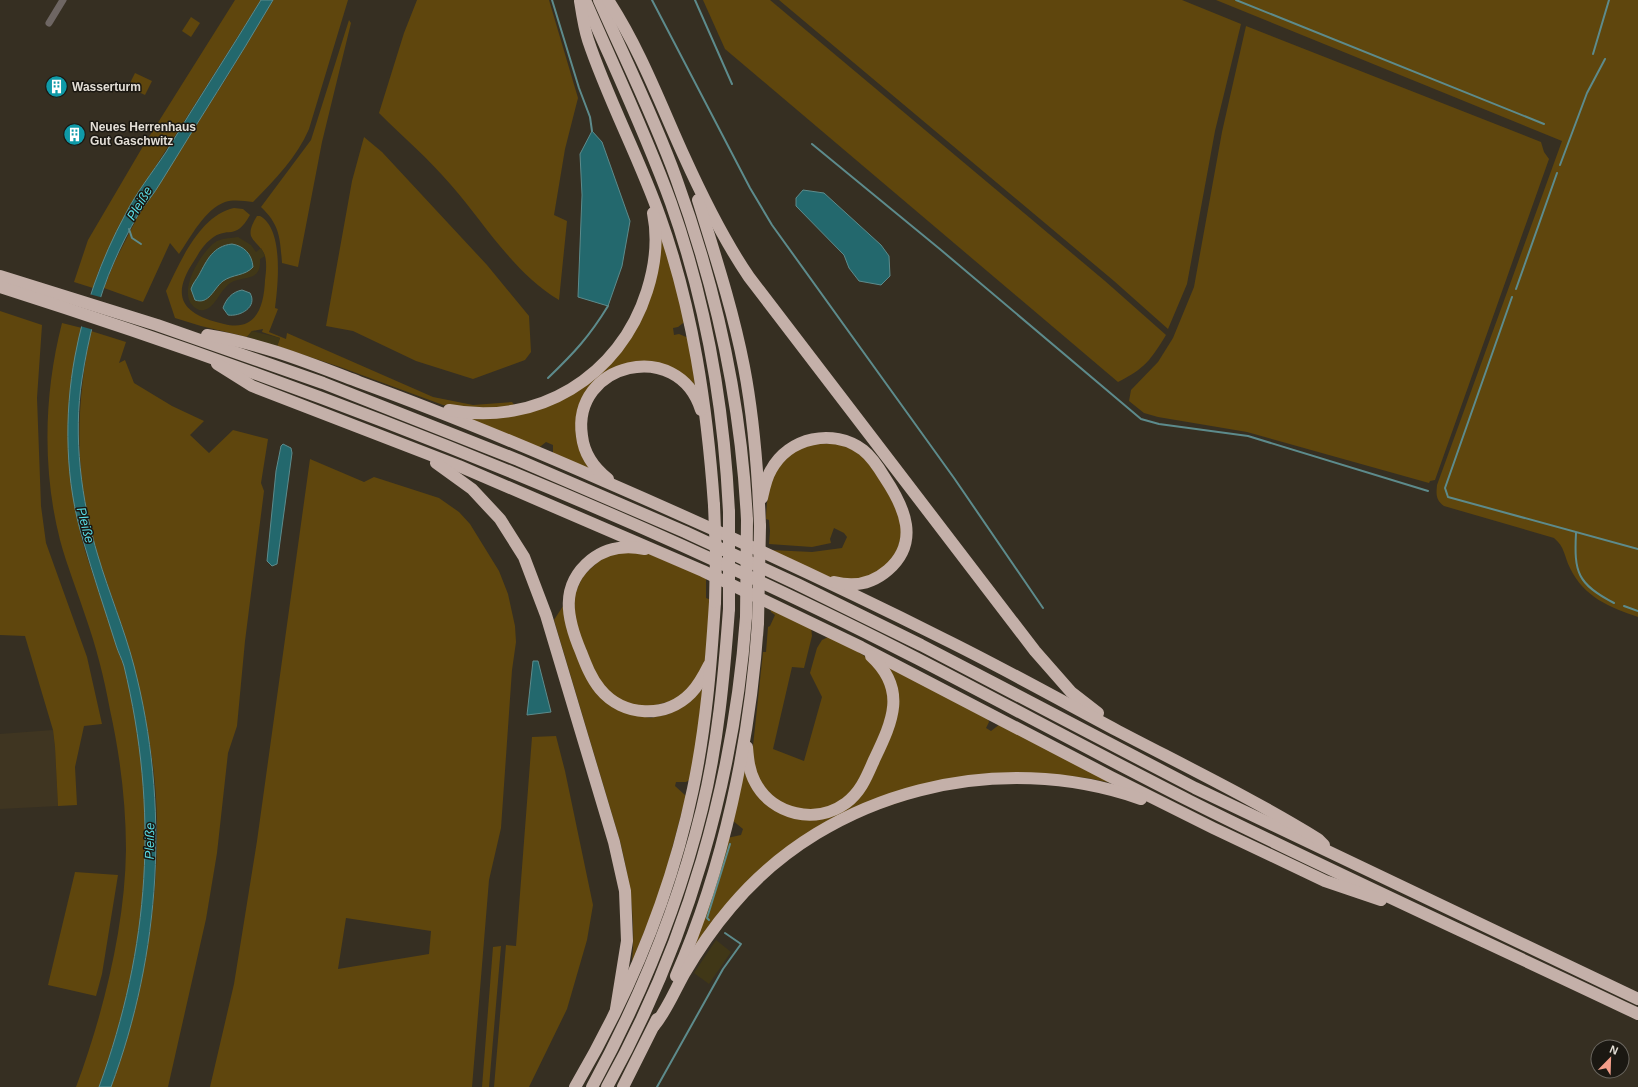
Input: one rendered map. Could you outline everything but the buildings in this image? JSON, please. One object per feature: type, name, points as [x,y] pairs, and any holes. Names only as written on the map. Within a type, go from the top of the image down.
[{"type":"highway","points":[[575,1087],[616,1009],[657,913],[682,833],[693,789],[703,731],[711,661],[715,602],[716,555],[708,430],[701,382],[680,285],[661,219],[635,152],[587,39],[580,0]]},
{"type":"highway","points":[[585,0],[655,161],[674,210],[694,275],[708,335],[718,397],[726,462],[729,512],[729,609],[726,651],[716,732],[704,798],[691,850],[675,903],[648,974],[628,1018],[592,1087]]},
{"type":"highway","points":[[599,0],[676,176],[707,274],[734,387],[743,462],[746,520],[746,617],[734,725],[715,813],[704,856],[685,913],[658,984],[607,1087]]},
{"type":"highway","points":[[608,0],[637,52],[684,157],[720,231],[753,282],[1035,651],[1080,700],[1158,752]]},
{"type":"highway","points":[[408,400],[470,414],[497,413],[517,410],[537,405],[562,394],[586,380],[607,361],[625,338],[639,314],[648,287],[654,259],[654,217],[635,152]]},
{"type":"highway","points":[[623,1087],[654,1026],[678,972],[714,868],[733,795],[745,735],[754,677],[758,623],[760,526],[754,436],[744,365],[718,266],[684,157]]},
{"type":"highway","points":[[0,276],[157,324],[283,369],[518,460],[685,532],[797,584],[921,645],[1153,767],[1336,856],[1638,999]]},
{"type":"highway","points":[[0,288],[153,337],[421,435],[686,547],[847,624],[1187,799],[1417,910],[1638,1014]]},
{"type":"highway","points":[[174,330],[217,337],[265,348],[408,400],[495,434],[628,491],[804,571],[984,659],[1282,816],[1318,839],[1336,856]]},
{"type":"highway","points":[[201,354],[252,386],[389,438],[662,552],[861,647],[1111,777],[1213,828],[1325,881],[1371,897],[1417,910]]},
{"type":"highway","points":[[628,491],[596,468],[587,455],[582,439],[581,423],[584,407],[592,393],[603,381],[616,372],[632,367],[648,366],[666,370],[679,378],[694,394],[708,430]]},
{"type":"highway","points":[[389,438],[440,466],[461,480],[482,498],[500,519],[517,544],[536,585],[565,677],[622,875],[627,908],[628,941],[616,1009]]},
{"type":"highway","points":[[759,510],[765,484],[771,468],[788,450],[802,442],[826,438],[841,440],[862,450],[876,464],[893,489],[904,512],[906,535],[899,557],[884,574],[863,583],[840,583],[804,571]]},
{"type":"highway","points":[[662,552],[634,547],[612,549],[593,558],[577,576],[570,594],[568,614],[575,639],[592,678],[606,696],[618,705],[632,710],[656,711],[671,707],[690,695],[700,682],[711,661]]},
{"type":"highway","points":[[745,735],[751,776],[760,790],[772,802],[786,811],[809,815],[824,813],[845,803],[857,793],[865,779],[890,724],[894,707],[892,691],[887,676],[879,664],[861,647]]},
{"type":"highway","points":[[654,1026],[663,1014],[684,974],[706,938],[747,890],[778,862],[813,837],[850,816],[889,800],[928,788],[968,780],[1009,777],[1050,778],[1090,784],[1130,795],[1213,828]]},
{"type":"street","points":[[49,23],[63,0]]},
{"type":"shaded area","points":[[235,0],[261,0],[126,213],[99,270],[93,288],[74,282],[88,240],[142,148]]},
{"type":"shaded area","points":[[273,0],[348,0],[309,129],[304,139],[292,159],[253,202],[239,200],[225,202],[217,206],[204,217],[179,254],[170,243],[143,302],[104,288],[114,263],[139,214],[227,77]]},
{"type":"shaded area","points":[[417,0],[549,0],[578,98],[565,149],[554,215],[567,221],[559,300],[543,289],[514,262],[500,247],[443,175],[379,113],[404,33]]},
{"type":"shaded area","points":[[703,0],[770,0],[1105,281],[1166,335],[1151,358],[1141,368],[1118,382],[725,49]]},
{"type":"shaded area","points":[[779,0],[1182,0],[1241,24],[1215,131],[1187,284],[1168,329],[1114,281]]},
{"type":"shaded area","points":[[1216,0],[1638,0],[1638,617],[1607,605],[1590,594],[1576,578],[1570,568],[1562,548],[1558,541],[1554,538],[1444,506],[1439,502],[1437,494],[1437,485],[1562,141]]},
{"type":"shaded area","points":[[191,17],[200,23],[191,37],[182,31]]},
{"type":"shaded area","points":[[349,20],[351,23],[322,142],[298,267],[282,263],[278,232],[272,220],[261,207],[311,140]]},
{"type":"shaded area","points":[[1246,26],[1541,142],[1544,152],[1549,159],[1435,480],[1430,481],[1429,483],[1247,432],[1158,417],[1144,413],[1129,401],[1131,390],[1158,362],[1173,338],[1194,287],[1222,132]]},
{"type":"shaded area","points":[[135,73],[152,81],[145,95],[128,87]]},
{"type":"shaded area","points":[[364,137],[382,152],[487,265],[529,316],[531,352],[525,360],[473,379],[416,361],[353,331],[326,326],[352,181]]},
{"type":"shaded area","points":[[234,208],[243,209],[250,215],[245,223],[236,231],[222,233],[208,241],[199,252],[186,274],[182,295],[190,310],[199,316],[210,320],[235,326],[251,321],[256,315],[263,299],[266,262],[264,253],[252,239],[251,228],[257,216],[260,216],[268,223],[273,233],[278,258],[275,308],[278,309],[269,332],[286,339],[287,333],[433,397],[473,405],[512,402],[516,407],[461,409],[443,405],[340,367],[277,346],[280,338],[262,332],[263,329],[252,331],[247,337],[175,318],[166,291],[178,267],[192,241],[201,230],[222,212]]},
{"type":"shaded area","points":[[660,232],[687,320],[678,327],[673,328],[674,335],[679,334],[691,339],[695,386],[681,375],[666,369],[632,363],[582,404],[593,471],[553,455],[553,445],[546,442],[536,450],[455,416],[542,407],[628,340]]},
{"type":"shaded area","points":[[0,311],[42,325],[37,398],[41,506],[46,543],[87,657],[102,724],[84,726],[75,767],[77,805],[58,806],[53,730],[25,636],[0,635]]},
{"type":"shaded area","points":[[62,323],[82,328],[72,380],[70,406],[69,432],[72,484],[81,536],[124,666],[135,720],[142,773],[145,826],[144,878],[139,931],[129,983],[116,1035],[99,1087],[76,1087],[95,1030],[111,970],[117,940],[125,879],[125,815],[124,797],[114,727],[105,686],[93,638],[60,540],[50,486],[48,459],[49,404],[56,350]]},
{"type":"shaded area","points":[[91,331],[126,342],[119,363],[125,360],[134,383],[172,406],[204,421],[190,435],[209,453],[233,430],[268,439],[261,483],[264,491],[245,641],[237,726],[228,753],[217,853],[206,919],[168,1087],[111,1087],[134,1013],[150,933],[157,852],[157,813],[154,774],[140,694],[126,640],[90,529],[81,473],[80,416],[82,388]]},
{"type":"shaded area","points":[[836,443],[856,451],[869,462],[897,506],[902,533],[897,551],[882,570],[855,581],[831,578],[770,550],[812,552],[842,548],[847,537],[844,533],[834,528],[830,539],[831,543],[812,547],[769,544],[769,520],[766,519],[768,497],[773,477],[778,468],[792,453],[802,447],[814,444]]},
{"type":"shaded area","points":[[310,459],[364,482],[374,477],[439,498],[459,512],[470,524],[499,571],[508,594],[515,626],[516,642],[512,670],[501,828],[489,880],[472,1087],[210,1087],[234,984],[257,841]],"holes":[[[346,918],[431,931],[429,954],[338,969]]]},
{"type":"shaded area","points":[[645,552],[706,578],[706,598],[711,600],[705,662],[701,673],[679,699],[648,707],[624,703],[604,687],[596,674],[579,633],[575,620],[574,596],[583,576],[599,561],[615,553]]},
{"type":"shaded area","points":[[565,603],[587,676],[629,714],[651,718],[669,714],[690,702],[705,686],[691,779],[686,782],[676,782],[675,786],[686,796],[661,890],[632,962],[633,916],[624,856],[554,620]]},
{"type":"shaded area","points":[[770,608],[811,627],[812,636],[804,668],[792,667],[773,749],[804,761],[822,697],[810,673],[817,648],[822,640],[830,636],[866,657],[882,675],[887,687],[890,700],[888,721],[861,777],[854,789],[844,800],[826,809],[815,811],[803,810],[781,802],[771,795],[763,786],[756,772],[753,746],[763,652],[766,652],[768,627],[770,626],[775,615],[771,612]]},
{"type":"shaded area","points":[[886,663],[987,715],[989,722],[986,728],[991,731],[1000,724],[1117,784],[1087,778],[1050,774],[983,774],[814,831],[695,946],[727,838],[741,835],[743,829],[732,820],[744,765],[777,809],[841,811],[890,736]]},
{"type":"shaded area","points":[[53,730],[58,806],[0,809],[0,734]]},
{"type":"shaded area","points":[[556,736],[565,771],[593,905],[587,940],[567,1009],[529,1087],[494,1087],[506,945],[516,946],[532,737]]},
{"type":"shaded area","points":[[75,872],[118,875],[102,974],[96,996],[48,985]]},
{"type":"shaded area","points":[[501,946],[489,1087],[482,1087],[493,947]]},
{"type":"sand","points":[[238,237],[251,245],[256,252],[261,248],[265,256],[260,259],[258,271],[253,276],[234,281],[229,284],[208,308],[203,310],[197,309],[193,306],[189,299],[188,291],[193,271],[205,253],[217,241]]},
{"type":"sand","points":[[252,331],[280,338],[277,347],[247,337]]},
{"type":"sand","points":[[716,940],[731,952],[709,984],[694,973]]},
{"type":"water","name":"Pleiße","points":[[261,0],[273,0],[246,46],[158,186],[138,215],[119,250],[98,304],[87,349],[82,379],[78,423],[80,468],[83,490],[92,535],[102,570],[134,666],[145,718],[153,771],[156,825],[155,878],[150,931],[141,984],[128,1036],[111,1087],[99,1087],[116,1035],[129,983],[139,931],[144,878],[145,826],[142,773],[135,720],[124,666],[87,553],[77,518],[73,495],[68,448],[71,378],[88,302],[101,266],[116,232],[144,183],[166,152]]},
{"type":"water","points":[[592,131],[602,142],[630,221],[622,266],[608,306],[578,297],[582,195],[580,154]]},
{"type":"water","points":[[803,190],[824,193],[881,245],[889,256],[890,276],[881,285],[859,281],[849,268],[844,255],[796,206],[796,198]]},
{"type":"water","points":[[232,244],[247,251],[251,258],[253,267],[246,272],[223,281],[204,300],[195,300],[191,289],[208,259],[215,251],[225,245]]},
{"type":"water","points":[[242,290],[250,293],[252,303],[250,307],[242,313],[228,315],[223,308],[226,302],[232,294]]},
{"type":"water","points":[[283,444],[291,448],[292,453],[277,564],[272,566],[267,561],[276,471],[281,446]]},
{"type":"water","points":[[533,661],[538,661],[551,712],[527,715]]},
{"type":"pier","points":[[89,294],[104,298],[94,330],[80,326]]},
{"type":"waterway","points":[[552,0],[579,88],[590,117],[592,131]]},
{"type":"waterway","points":[[652,0],[750,188],[772,225],[954,478],[1043,608]]},
{"type":"waterway","points":[[695,0],[732,84]]},
{"type":"waterway","points":[[1236,0],[1544,124]]},
{"type":"waterway","points":[[1593,54],[1609,0]]},
{"type":"waterway","points":[[1560,165],[1587,93],[1605,59]]},
{"type":"waterway","points":[[812,144],[941,250],[1141,419],[1159,424],[1248,436],[1428,491]]},
{"type":"waterway","points":[[1516,289],[1557,173]]},
{"type":"waterway","points":[[129,229],[132,238],[141,244]]},
{"type":"waterway","points":[[1512,297],[1445,488],[1448,497],[1638,549]]},
{"type":"waterway","points":[[548,378],[581,344],[608,306]]},
{"type":"waterway","points":[[1576,533],[1576,558],[1580,576],[1592,590],[1614,603]]},
{"type":"waterway","points":[[1624,606],[1638,611]]},
{"type":"waterway","points":[[709,920],[707,918],[730,844]]},
{"type":"waterway","points":[[657,1087],[723,969],[741,944],[725,933]]},
{"type":"place","name":"Wasserturm","points":[[57,87]]},
{"type":"place","name":"Neues Herrenhaus Gut Gaschwitz","points":[[74,134]]}]
